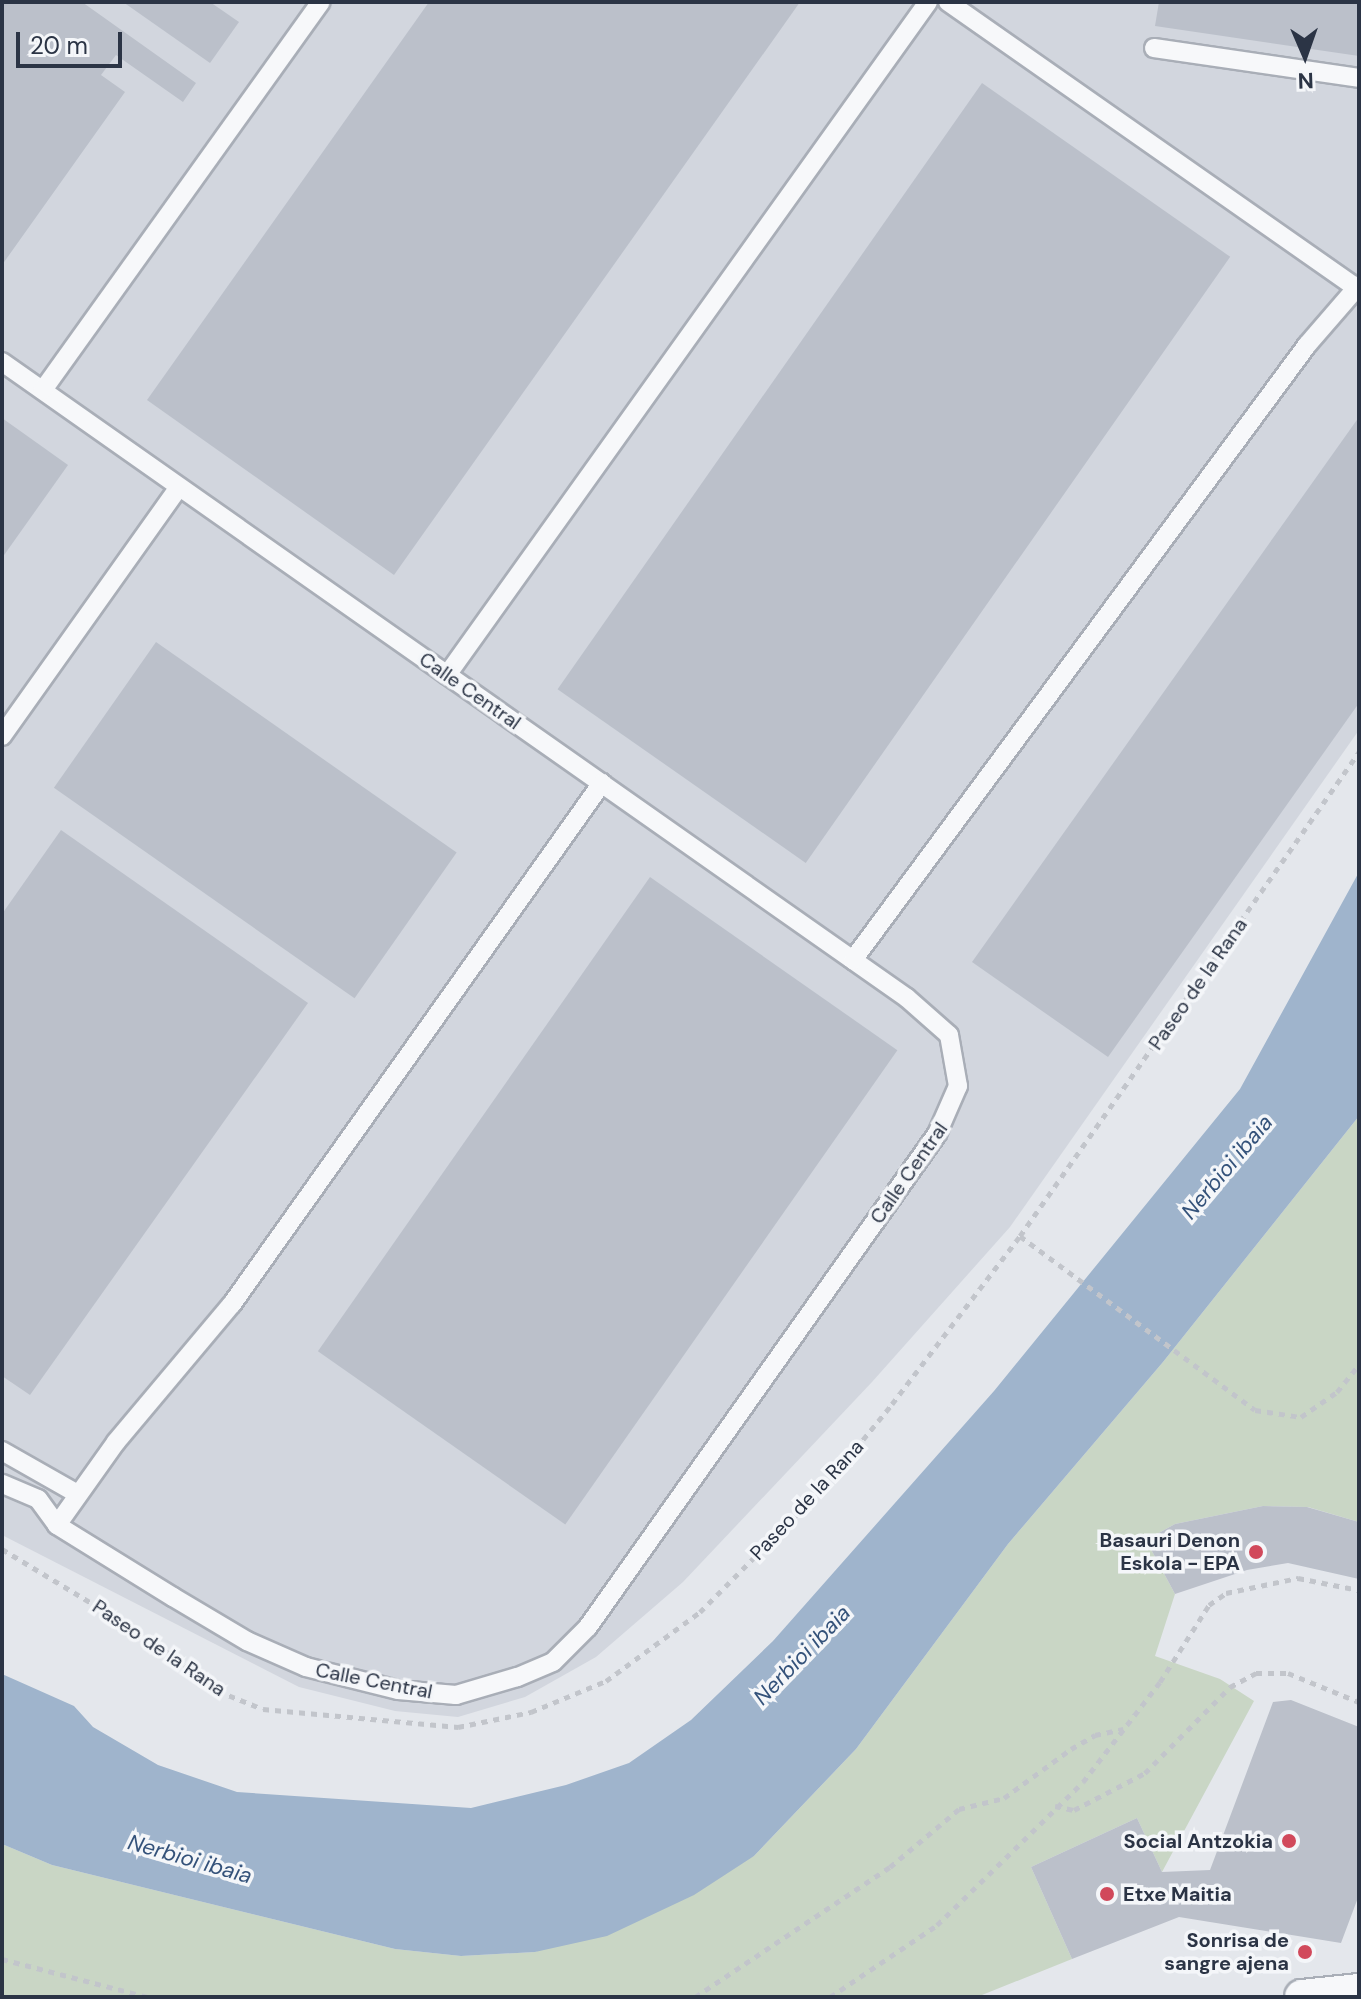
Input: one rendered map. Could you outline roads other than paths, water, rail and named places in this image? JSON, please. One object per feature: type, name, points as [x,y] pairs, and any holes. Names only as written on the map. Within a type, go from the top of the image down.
[{"type":"street","points":[[1302,1997],[1348,1992]]},
{"type":"lane","points":[[43,390],[321,2]]},
{"type":"lane","points":[[447,675],[928,2]]},
{"type":"lane","points":[[853,960],[1297,358],[1358,287],[948,2]]},
{"type":"lane","points":[[1154,48],[1359,78]]},
{"type":"lane","name":"Calle Central","points":[[2,362],[931,1016],[949,1035],[958,1086],[951,1111],[588,1627],[562,1656],[517,1677],[456,1695],[398,1690],[306,1667],[247,1641],[57,1525],[38,1499],[2,1484]]},
{"type":"lane","points":[[2,736],[179,487]]},
{"type":"lane","points":[[57,1525],[76,1493],[232,1304],[602,783]]},
{"type":"lane","points":[[2,1451],[76,1493]]},
{"type":"water","name":"Nerbioi ibaia","points":[[1359,872],[1359,1116],[1163,1362],[1008,1544],[856,1749],[754,1856],[694,1895],[607,1936],[535,1952],[461,1956],[395,1949],[52,1865],[2,1844],[2,1674],[74,1706],[93,1727],[158,1765],[237,1792],[471,1808],[566,1785],[629,1763],[691,1720],[773,1641],[994,1391],[1240,1089]]},
{"type":"place","name":"Basauri Denon Eskola - EPA","points":[[1256,1552]]},
{"type":"place","name":"Social Antzokia","points":[[1289,1841]]},
{"type":"place","name":"Etxe Maitia","points":[[1107,1894]]},
{"type":"place","name":"Sonrisa de sangre ajena","points":[[1305,1952]]}]
